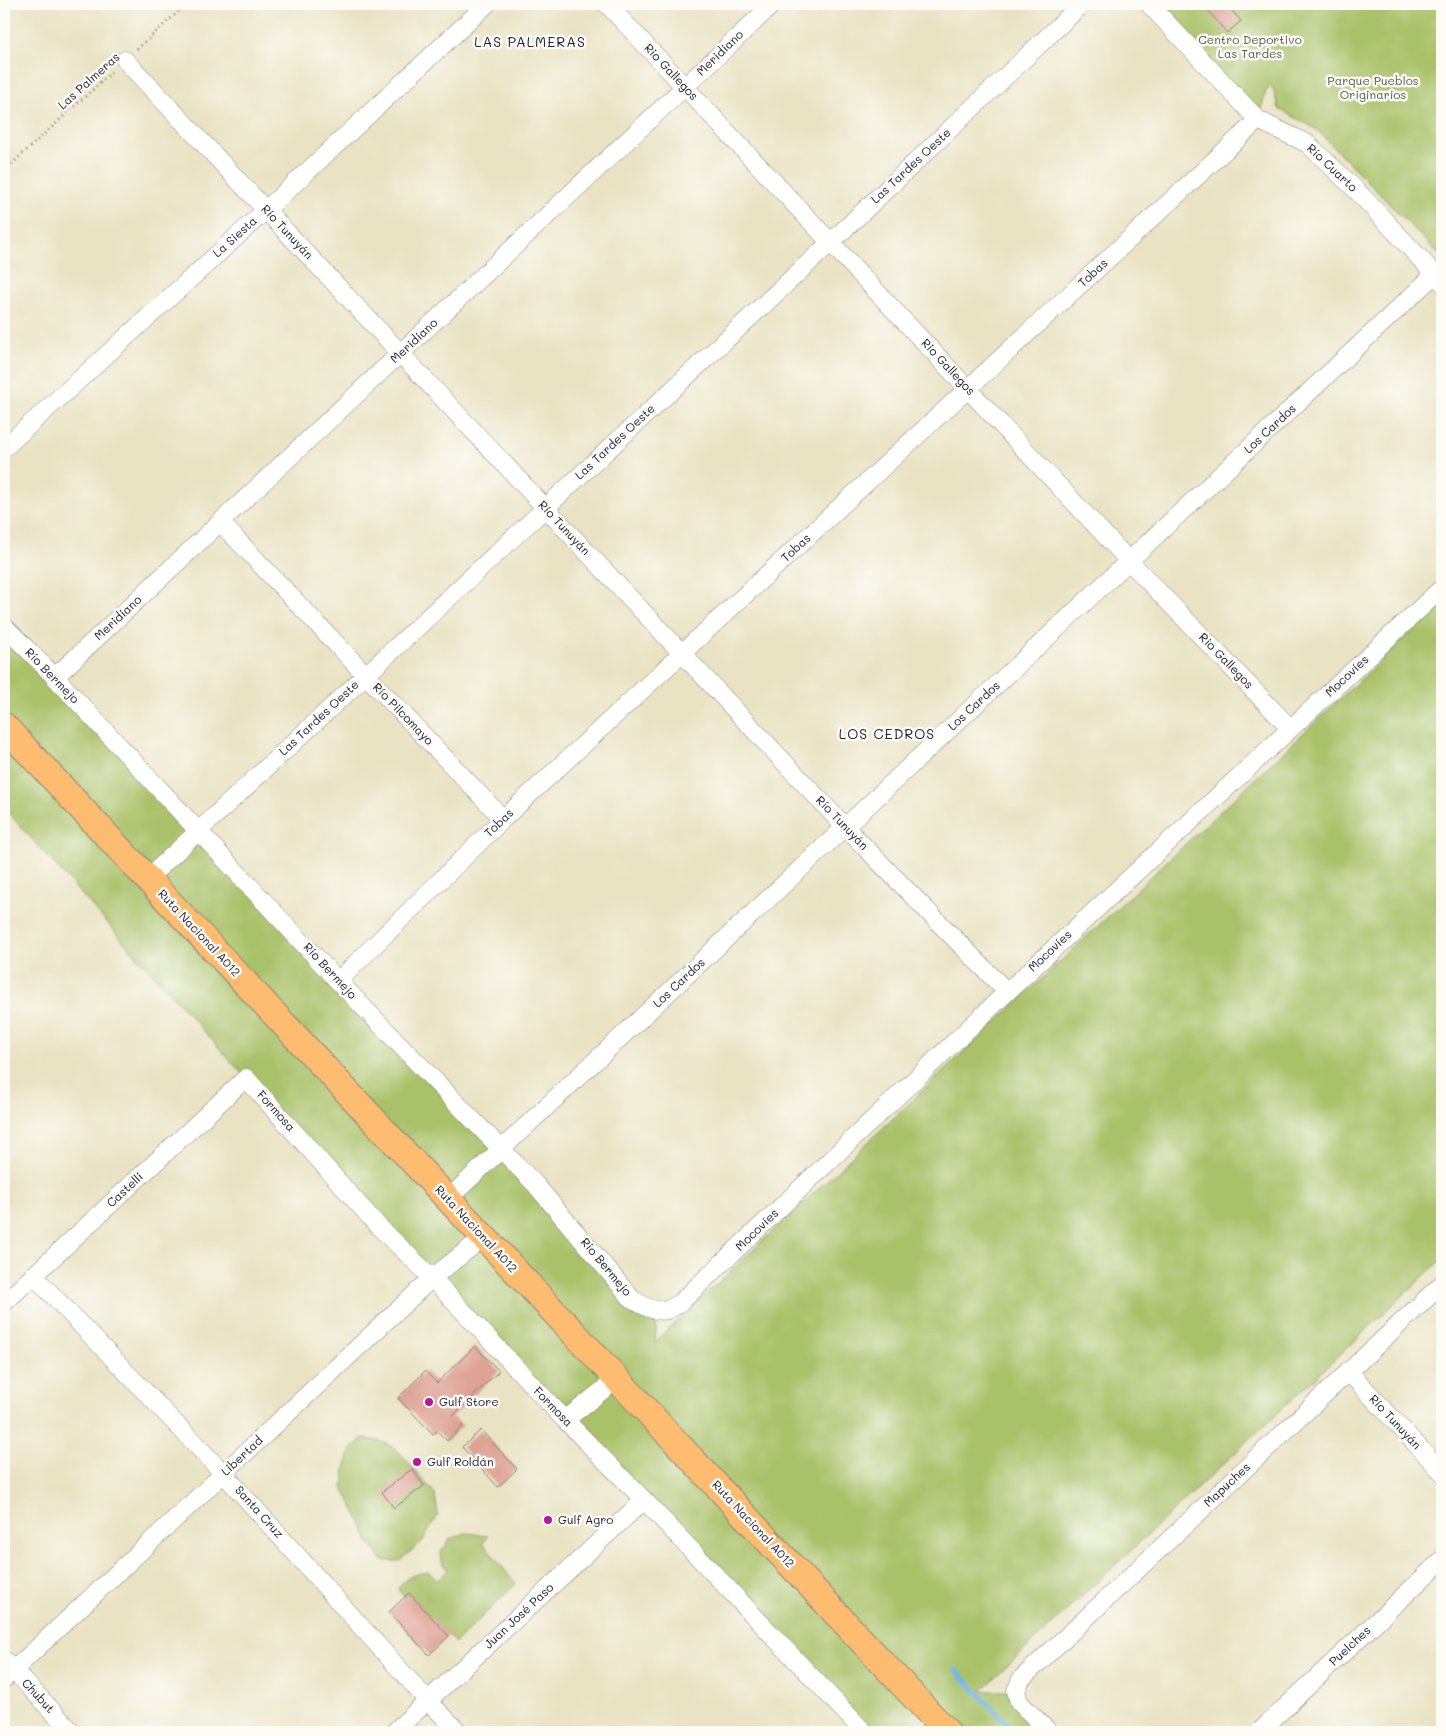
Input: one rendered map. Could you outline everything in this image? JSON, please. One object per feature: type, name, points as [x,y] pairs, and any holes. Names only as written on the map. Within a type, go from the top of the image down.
[{"type":"highway","name":"Ruta Nacional A012","points":[[4,726],[947,1732]]},
{"type":"street","name":"La Siesta","points":[[4,448],[266,210],[487,4]]},
{"type":"street","name":"Rio Gallegos","points":[[607,4],[1129,561],[1290,728]]},
{"type":"street","name":"Meridiano","points":[[55,677],[773,4]]},
{"type":"street","name":"Las Tardes Oeste","points":[[147,879],[831,242],[1082,4]]},
{"type":"street","name":"Río Cuarto","points":[[1149,4],[1258,120],[1308,144],[1358,192],[1438,278]]},
{"type":"street","name":"Río Tunuyán","points":[[125,60],[845,827],[1007,992]]},
{"type":"street","name":"Tobas","points":[[338,981],[503,819],[1258,120]]},
{"type":"street","name":"Los Cardos","points":[[448,1199],[1129,561],[1438,278]]},
{"type":"street","name":"Río Pilcomayo","points":[[220,522],[503,819]]},
{"type":"street","name":"Mocovíes","points":[[658,1310],[668,1310],[682,1301],[1007,992],[1442,588]]},
{"type":"street","name":"Río Bermejo","points":[[4,626],[55,677],[338,981],[535,1184],[632,1299],[647,1308],[658,1310]]},
{"type":"street","name":"Castelli","points":[[4,1302],[246,1078]]},
{"type":"street","name":"Formosa","points":[[246,1078],[378,1226],[432,1278],[862,1732]]},
{"type":"street","name":"Libertad","points":[[7,1669],[223,1473],[432,1278],[484,1237]]},
{"type":"street","name":"Santa Cruz","points":[[33,1275],[223,1473],[428,1701],[459,1732]]},
{"type":"street","name":"Mapuches","points":[[1049,1732],[1019,1702],[1016,1691],[1020,1679],[1442,1284]]},
{"type":"street","name":"Río Tunuyán","points":[[1348,1371],[1442,1472]]},
{"type":"street","points":[[565,1420],[617,1378]]},
{"type":"street","name":"Juan José Paso","points":[[394,1732],[644,1500]]},
{"type":"street","name":"Puelches","points":[[1259,1732],[1442,1560]]},
{"type":"street","name":"Chubut","points":[[7,1669],[72,1732]]},
{"type":"path","name":"Las Palmeras","points":[[4,171],[187,4]]},
{"type":"green space","name":"Parque Pueblos Originarios","points":[[1149,4],[1442,4],[1442,258],[1316,129],[1279,109],[1272,86],[1266,91],[1258,120]]},
{"type":"green space","points":[[1442,603],[1442,1259],[981,1691],[1016,1691],[1049,1732],[864,1732],[246,1078],[4,808],[4,626],[632,1299],[658,1310],[655,1342]]},
{"type":"green space","points":[[363,1438],[380,1441],[396,1448],[435,1494],[438,1515],[422,1542],[399,1561],[383,1561],[370,1545],[361,1522],[343,1488],[345,1469],[351,1449]]},
{"type":"green space","points":[[466,1533],[489,1536],[483,1543],[516,1584],[455,1643],[409,1594],[404,1597],[398,1589],[407,1578],[419,1574],[429,1572],[438,1580],[448,1570],[442,1562],[441,1552],[450,1539]]},
{"type":"building","points":[[1208,4],[1226,4],[1241,21],[1227,33],[1205,7]]},
{"type":"building","points":[[475,1346],[499,1371],[453,1416],[463,1426],[447,1441],[437,1431],[433,1434],[398,1398],[425,1371],[437,1383]]},
{"type":"building","points":[[481,1430],[517,1469],[498,1487],[462,1447]]},
{"type":"building","points":[[412,1469],[424,1486],[394,1508],[382,1492]]},
{"type":"building","points":[[409,1593],[449,1636],[429,1655],[389,1612]]},
{"type":"waterway","points":[[956,1670],[1015,1732]]},
{"type":"place","name":"Gulf Store","points":[[429,1402]]},
{"type":"place","name":"Gulf Roldán","points":[[417,1462]]},
{"type":"place","name":"Gulf Agro","points":[[548,1520]]},
{"type":"district","name":"LAS PALMERAS","points":[[530,42]]},
{"type":"district","name":"LOS CEDROS","points":[[887,734]]},
{"type":"park label","name":"Centro Deportivo Las Tardes","points":[[1250,47]]}]
